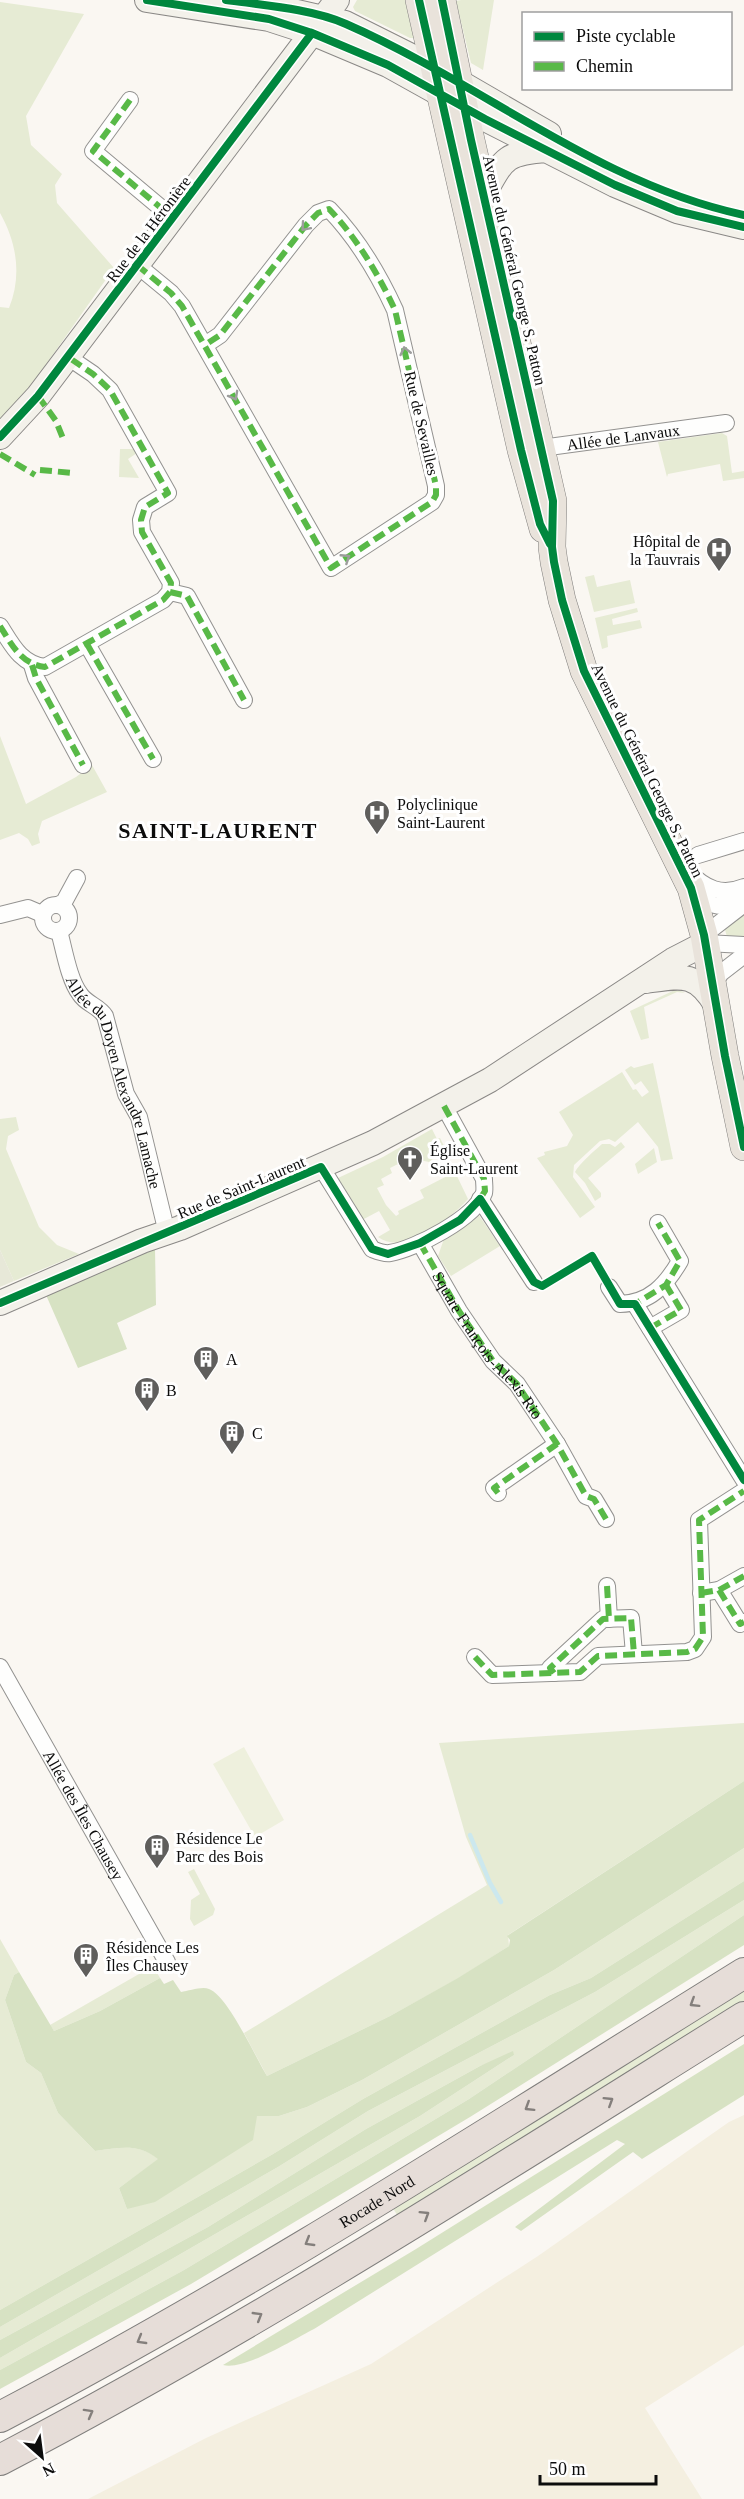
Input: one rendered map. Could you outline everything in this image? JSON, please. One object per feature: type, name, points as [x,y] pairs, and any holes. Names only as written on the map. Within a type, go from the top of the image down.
[{"type":"highway","name":"Rocade Nord","points":[[0,2417],[229,2290],[406,2183],[744,1972]]},
{"type":"highway","points":[[0,2460],[239,2328],[418,2220],[744,2017]]},
{"type":"main road","name":"Avenue du Général George S. Patton","points":[[419,0],[435,68],[455,94],[484,194],[532,449]]},
{"type":"main road","name":"Avenue du Général George S. Patton","points":[[442,0],[455,94],[532,449],[553,501],[552,547],[562,600],[584,671],[688,858],[691,888],[705,939],[744,1147]]},
{"type":"street","points":[[147,0],[268,19],[324,17],[388,65],[455,94],[547,150],[615,185],[676,211],[744,227]]},
{"type":"street","points":[[225,0],[324,17],[345,23],[435,68]]},
{"type":"street","name":"Rue de la Héronière","points":[[0,437],[38,396],[324,17]]},
{"type":"street","points":[[455,94],[481,96],[629,177],[681,199],[744,215]]},
{"type":"street","points":[[130,100],[93,151],[173,218]]},
{"type":"street","points":[[484,194],[505,160],[519,152],[547,150]]},
{"type":"street","name":"Rue de Sevailles","points":[[137,265],[182,306],[331,568],[432,502],[436,495],[436,486],[395,310],[386,290],[341,221],[329,209],[318,213],[306,225],[220,335],[205,345]]},
{"type":"street","points":[[0,626],[18,654],[32,665],[45,667],[163,600],[170,592],[171,583],[142,532],[141,520],[145,507],[168,493],[110,390],[93,374],[68,357]]},
{"type":"street","name":"Allée de Lanvaux","points":[[532,449],[726,423]]},
{"type":"street","points":[[170,592],[187,596],[244,700]]},
{"type":"street","points":[[87,644],[153,759]]},
{"type":"street","points":[[32,665],[36,678],[83,765]]},
{"type":"street","points":[[744,841],[688,858],[709,889],[727,891],[744,887]]},
{"type":"street","points":[[60,904],[69,914],[69,922],[59,931],[46,927],[42,921],[42,914],[46,908],[64,902],[77,878]]},
{"type":"street","points":[[691,888],[707,904],[715,906],[744,901]]},
{"type":"street","points":[[705,939],[744,901]]},
{"type":"street","points":[[0,915],[28,908],[42,914]]},
{"type":"street","name":"Allée du Doyen Alexandre Lamache","points":[[59,931],[76,988],[81,997],[105,1016],[126,1094],[139,1117],[168,1233]]},
{"type":"street","points":[[705,939],[744,945]]},
{"type":"street","name":"Rue de Saint-Laurent","points":[[0,1303],[321,1167],[444,1106],[490,1080],[705,939]]},
{"type":"street","points":[[714,995],[721,973],[744,955]]},
{"type":"street","name":"Rue de Saint-Laurent","points":[[638,983],[675,977],[691,978],[714,995]]},
{"type":"street","points":[[444,1106],[484,1179],[485,1191],[480,1200],[534,1282]]},
{"type":"street","name":"Rue de Saint-Laurent","points":[[321,1167],[372,1249],[388,1254],[420,1244],[460,1220],[480,1200]]},
{"type":"street","points":[[609,1287],[620,1304],[635,1304],[666,1285],[680,1261],[658,1223]]},
{"type":"street","name":"Square François-Alexis Rio","points":[[420,1244],[459,1311],[486,1351],[517,1384],[557,1444],[586,1496],[594,1500],[606,1519]]},
{"type":"street","points":[[650,1328],[681,1310],[666,1285]]},
{"type":"street","points":[[635,1304],[744,1480]]},
{"type":"street","points":[[498,1493],[494,1488],[557,1444]]},
{"type":"street","points":[[474,1657],[492,1675],[554,1673],[580,1672],[598,1656],[687,1652],[695,1649],[703,1637],[699,1520],[744,1491]]},
{"type":"street","points":[[701,1593],[719,1590],[744,1576]]},
{"type":"street","points":[[607,1586],[609,1619]]},
{"type":"street","points":[[719,1590],[740,1624],[744,1622]]},
{"type":"street","points":[[554,1673],[550,1668],[603,1619],[631,1618],[634,1654]]},
{"type":"street","name":"Allée des Îles Chausey","points":[[0,1667],[167,1962]]},
{"type":"shaded area","points":[[744,2115],[744,2345],[645,2408],[702,2499],[88,2499],[206,2438],[371,2364],[538,2256],[729,2122]]},
{"type":"green space","points":[[357,0],[409,0],[414,38],[355,11],[353,7]]},
{"type":"green space","points":[[494,0],[483,70],[471,63],[456,1]]},
{"type":"green space","points":[[0,2],[84,14],[26,116],[31,145],[62,174],[55,185],[57,203],[114,268],[28,390],[0,422],[0,307],[9,308],[15,284],[16,260],[6,224],[0,213]]},
{"type":"green space","points":[[722,433],[727,436],[732,473],[744,471],[744,478],[723,481],[720,464],[668,474],[667,477],[658,442]]},
{"type":"green space","points":[[120,449],[135,449],[137,453],[128,459],[139,478],[119,477]]},
{"type":"green space","points":[[594,575],[597,587],[630,580],[635,603],[594,612],[585,577]]},
{"type":"green space","points":[[637,608],[638,612],[612,619],[613,625],[640,620],[642,628],[607,636],[608,647],[602,649],[595,618]]},
{"type":"green space","points":[[0,736],[26,804],[76,777],[92,765],[107,792],[42,821],[38,834],[40,843],[32,846],[28,839],[19,833],[0,840]]},
{"type":"green space","points":[[744,912],[744,938],[727,937],[724,926]]},
{"type":"green space","points":[[677,989],[685,993],[677,992],[644,1007],[649,1038],[641,1040],[630,1011]]},
{"type":"green space","points":[[653,1063],[673,1159],[661,1161],[658,1147],[638,1122],[615,1142],[609,1139],[600,1141],[574,1165],[573,1177],[595,1207],[580,1218],[537,1158],[545,1155],[544,1152],[567,1146],[573,1135],[559,1112],[622,1072],[633,1090],[636,1089],[642,1097],[649,1092],[641,1081],[635,1085],[625,1070],[631,1066],[634,1068]]},
{"type":"green space","points":[[16,1117],[19,1130],[8,1136],[6,1149],[39,1227],[57,1245],[79,1254],[14,1281],[0,1250],[0,1119]]},
{"type":"green space","points":[[432,1129],[437,1139],[440,1138],[448,1154],[443,1156],[441,1152],[429,1162],[410,1158],[390,1168],[392,1173],[381,1179],[384,1185],[377,1188],[386,1205],[396,1216],[399,1214],[398,1211],[424,1198],[420,1190],[455,1172],[468,1199],[439,1225],[426,1233],[414,1239],[389,1242],[378,1237],[390,1230],[379,1211],[362,1220],[338,1178],[383,1157]]},
{"type":"green space","points":[[621,1142],[625,1147],[588,1178],[601,1193],[601,1197],[595,1201],[585,1183],[575,1172],[583,1161],[602,1144],[615,1147]]},
{"type":"green space","points":[[654,1148],[657,1162],[638,1174],[635,1164]]},
{"type":"green space","points":[[478,1214],[500,1246],[451,1276],[438,1256],[446,1233]]},
{"type":"green space","points":[[155,1249],[156,1305],[117,1323],[127,1349],[78,1368],[46,1295]]},
{"type":"green space","points":[[0,1250],[14,1281],[0,1287]]},
{"type":"green space","points":[[744,1723],[744,1781],[508,1935],[509,1946],[459,1978],[390,2016],[267,2076],[244,2033],[487,1885],[466,1837],[439,1743]]},
{"type":"green space","points":[[244,1747],[284,1820],[255,1837],[213,1764]]},
{"type":"green space","points":[[744,1781],[744,1848],[554,1970],[362,2080],[307,2107],[279,2116],[257,2116],[253,2140],[155,2202],[127,2209],[119,2188],[158,2159],[136,2149],[95,2151],[58,2113],[41,2073],[26,2062],[5,2000],[14,1975],[19,1972],[54,2031],[100,2011],[160,1978],[164,1984],[173,1980],[181,1992],[206,1988],[217,1994],[241,2028],[267,2076],[390,2016],[458,1978],[509,1946],[510,1940],[507,1936]]},
{"type":"green space","points":[[744,1848],[744,1881],[591,1978],[550,1995],[363,2099],[273,2154],[0,2310],[0,1939],[19,1972],[14,1975],[5,2000],[26,2062],[41,2073],[58,2113],[95,2151],[136,2149],[159,2159],[119,2188],[127,2209],[257,2116],[279,2116],[307,2107],[362,2080],[554,1970]]},
{"type":"green space","points":[[194,1869],[215,1909],[213,1915],[194,1926],[190,1919],[191,1900],[200,1894],[188,1872]]},
{"type":"green space","points":[[744,1881],[744,1900],[595,1992],[368,2111],[278,2167],[0,2327],[0,2310],[273,2154],[363,2099],[550,1995],[591,1978]]},
{"type":"green space","points":[[744,1900],[744,1915],[469,2099],[184,2270],[0,2370],[0,2358],[420,2116],[514,2055],[480,2066],[366,2129],[208,2227],[0,2340],[0,2327],[278,2167],[368,2111],[595,1992]]},
{"type":"green space","points":[[744,1915],[744,1945],[470,2117],[191,2284],[0,2389],[0,2370],[184,2270],[469,2099]]},
{"type":"green space","points":[[153,1966],[160,1978],[100,2011],[54,2031],[50,2025]]},
{"type":"green space","points":[[744,1985],[744,2004],[399,2218],[391,2205]]},
{"type":"green space","points":[[744,2044],[744,2095],[642,2159],[633,2152],[521,2231],[515,2227],[625,2144],[617,2140],[314,2329],[256,2359],[232,2366],[223,2365],[416,2249]]},
{"type":"green space","points":[[513,2051],[514,2055],[420,2116],[0,2358],[0,2340],[208,2227],[366,2129],[480,2066]]},
{"type":"waterway","points":[[470,1835],[490,1883],[501,1902]]},
{"type":"marked path","points":[[130,100],[93,151],[173,218]]},
{"type":"marked path","points":[[137,265],[171,293],[182,306],[331,568],[432,502],[436,495],[436,486],[395,310],[366,257],[329,209],[318,213],[306,225],[220,335],[205,345]]},
{"type":"marked path","points":[[0,626],[23,658],[45,667],[163,600],[170,592],[171,583],[142,532],[141,520],[145,507],[168,493],[110,390],[93,374],[68,357]]},
{"type":"marked path","points":[[38,396],[56,421],[64,441]]},
{"type":"marked path","points":[[0,454],[35,475]]},
{"type":"marked path","points":[[40,470],[73,473]]},
{"type":"marked path","points":[[170,592],[187,596],[244,700]]},
{"type":"marked path","points":[[87,644],[153,759]]},
{"type":"marked path","points":[[32,665],[36,678],[83,765]]},
{"type":"marked path","points":[[444,1106],[484,1179],[485,1191],[478,1202]]},
{"type":"marked path","points":[[629,1304],[635,1304],[666,1285],[680,1261],[658,1223]]},
{"type":"marked path","points":[[420,1243],[459,1311],[493,1361],[517,1384],[557,1444],[586,1496],[594,1499],[606,1519]]},
{"type":"marked path","points":[[650,1328],[681,1310],[666,1285]]},
{"type":"marked path","points":[[498,1493],[494,1488],[557,1444]]},
{"type":"marked path","points":[[475,1657],[492,1675],[580,1672],[598,1656],[687,1652],[695,1649],[703,1637],[699,1520],[744,1491]]},
{"type":"marked path","points":[[701,1593],[719,1590],[744,1576]]},
{"type":"marked path","points":[[607,1586],[609,1619]]},
{"type":"marked path","points":[[719,1590],[740,1624],[744,1622]]},
{"type":"marked path","points":[[554,1673],[550,1668],[603,1619],[631,1618],[634,1654]]},
{"type":"cycle path","points":[[147,0],[269,19],[312,33],[388,65],[485,119],[615,185],[677,211],[744,227]]},
{"type":"cycle path","points":[[226,0],[303,11],[346,24],[445,74],[541,130],[639,180],[691,200],[744,215]]},
{"type":"cycle path","points":[[419,0],[521,450],[540,524],[550,544]]},
{"type":"cycle path","points":[[442,0],[471,140],[553,501],[552,547],[562,600],[584,671],[691,888],[704,935],[744,1147]]},
{"type":"cycle path","points":[[0,437],[38,396],[312,33]]},
{"type":"cycle path","points":[[0,1303],[321,1167],[372,1249],[388,1254],[420,1243],[460,1220],[480,1199],[534,1282],[542,1286],[592,1256],[620,1304],[635,1304],[744,1480]]},
{"type":"place","name":"Hôpital de la Tauvrais","points":[[719,573]]},
{"type":"place","name":"Polyclinique Saint-Laurent","points":[[377,836]]},
{"type":"place","name":"Église Saint-Laurent","points":[[410,1182]]},
{"type":"place","name":"A","points":[[206,1382]]},
{"type":"place","name":"B","points":[[147,1413]]},
{"type":"place","name":"C","points":[[232,1456]]},
{"type":"place","name":"Résidence Le Parc des Bois","points":[[157,1870]]},
{"type":"place","name":"Résidence Les Îles Chausey","points":[[86,1979]]},
{"type":"district","name":"SAINT-LAURENT","points":[[218,830]]}]
